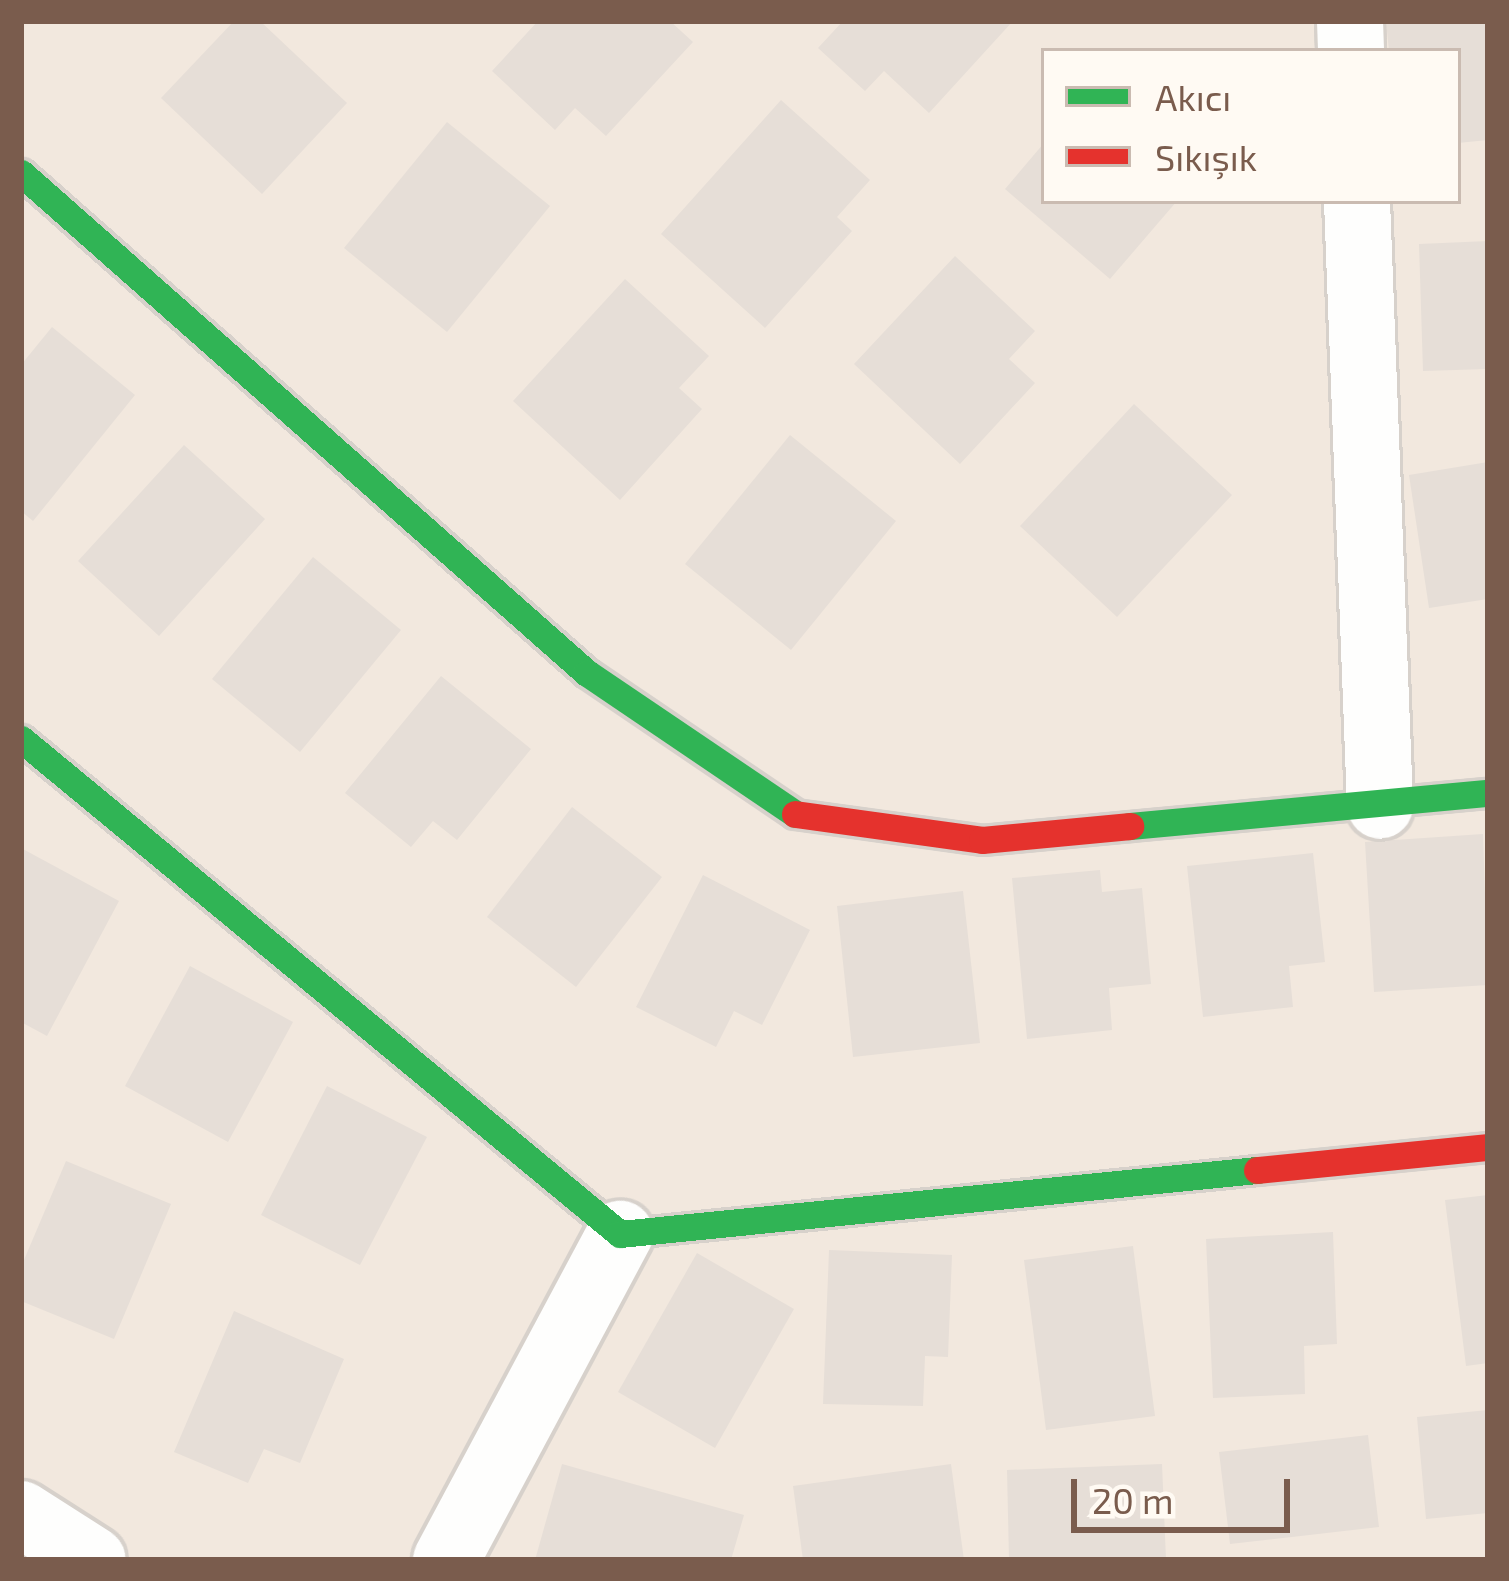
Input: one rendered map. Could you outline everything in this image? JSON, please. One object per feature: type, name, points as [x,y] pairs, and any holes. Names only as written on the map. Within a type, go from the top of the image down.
[{"type":"street","points":[[21,173],[587,673],[783,812],[982,840],[1488,794]]},
{"type":"street","points":[[1357,204],[1380,806]]},
{"type":"street","points":[[21,739],[620,1234],[1488,1147]]},
{"type":"street","points":[[446,1560],[620,1234]]},
{"type":"street","points":[[21,1514],[93,1560]]},
{"type":"shaded area","points":[[21,21],[1488,21],[1488,1560],[21,1560]]},
{"type":"building","points":[[234,21],[260,21],[347,103],[262,194],[161,98]]},
{"type":"building","points":[[538,21],[670,21],[693,42],[606,136],[575,108],[555,130],[492,71]]},
{"type":"building","points":[[843,21],[1013,21],[929,113],[884,71],[865,91],[818,48]]},
{"type":"building","points":[[1386,21],[1488,21],[1488,140],[1461,143],[1461,48],[1389,48]]},
{"type":"building","points":[[781,100],[870,180],[837,217],[852,231],[765,328],[661,234]]},
{"type":"building","points":[[447,122],[550,206],[447,332],[344,248]]},
{"type":"building","points":[[1041,147],[1041,204],[1174,204],[1110,279],[1005,189]]},
{"type":"building","points":[[1488,241],[1488,369],[1423,371],[1419,244]]},
{"type":"building","points":[[955,256],[1035,331],[1009,359],[1035,383],[960,464],[854,364]]},
{"type":"building","points":[[625,279],[709,356],[679,388],[702,409],[620,500],[513,401]]},
{"type":"building","points":[[52,327],[135,395],[33,521],[21,511],[21,365]]},
{"type":"building","points":[[1134,404],[1232,495],[1117,617],[1020,526]]},
{"type":"building","points":[[790,435],[896,521],[791,650],[685,564]]},
{"type":"building","points":[[184,445],[265,519],[159,636],[78,561]]},
{"type":"building","points":[[1488,462],[1488,599],[1429,608],[1409,475]]},
{"type":"building","points":[[313,557],[401,630],[300,752],[212,679]]},
{"type":"building","points":[[441,676],[531,749],[457,840],[433,821],[411,847],[345,793]]},
{"type":"building","points":[[572,807],[662,877],[576,987],[487,917]]},
{"type":"building","points":[[1483,834],[1488,985],[1374,992],[1365,842]]},
{"type":"building","points":[[21,848],[119,901],[47,1036],[21,1022]]},
{"type":"building","points":[[1313,853],[1325,962],[1289,966],[1293,1007],[1203,1017],[1187,866]]},
{"type":"building","points":[[1100,870],[1102,892],[1142,888],[1151,984],[1109,988],[1112,1030],[1027,1039],[1012,878]]},
{"type":"building","points":[[703,875],[810,930],[762,1025],[734,1011],[716,1047],[636,1007]]},
{"type":"building","points":[[963,891],[980,1043],[853,1057],[837,906]]},
{"type":"building","points":[[190,966],[293,1022],[228,1142],[125,1086]]},
{"type":"building","points":[[327,1086],[427,1137],[360,1265],[261,1215]]},
{"type":"building","points":[[66,1161],[171,1204],[114,1339],[21,1301],[21,1267]]},
{"type":"building","points":[[1488,1195],[1488,1363],[1466,1366],[1445,1200]]},
{"type":"building","points":[[1333,1232],[1337,1344],[1304,1346],[1305,1394],[1213,1398],[1206,1239]]},
{"type":"building","points":[[1133,1246],[1155,1416],[1046,1430],[1024,1260]]},
{"type":"building","points":[[829,1250],[952,1255],[948,1357],[925,1356],[923,1406],[823,1404]]},
{"type":"building","points":[[697,1253],[794,1309],[715,1448],[618,1392]]},
{"type":"building","points":[[234,1311],[344,1359],[300,1463],[264,1449],[248,1483],[174,1452]]},
{"type":"building","points":[[1488,1410],[1488,1513],[1426,1519],[1417,1417]]},
{"type":"building","points":[[1368,1435],[1379,1527],[1230,1544],[1219,1452]]},
{"type":"building","points":[[562,1464],[744,1515],[731,1560],[535,1560]]},
{"type":"building","points":[[951,1464],[964,1560],[803,1560],[793,1486]]},
{"type":"building","points":[[1162,1464],[1166,1559],[1009,1560],[1007,1470]]},
{"type":"traffic: fast","points":[[21,173],[587,673],[795,814]]},
{"type":"traffic: fast","points":[[21,739],[620,1234],[1257,1170]]},
{"type":"traffic: fast","points":[[1130,826],[1488,793]]},
{"type":"traffic: jam","points":[[795,814],[982,840],[1130,826]]},
{"type":"traffic: jam","points":[[1257,1170],[1488,1147]]}]
